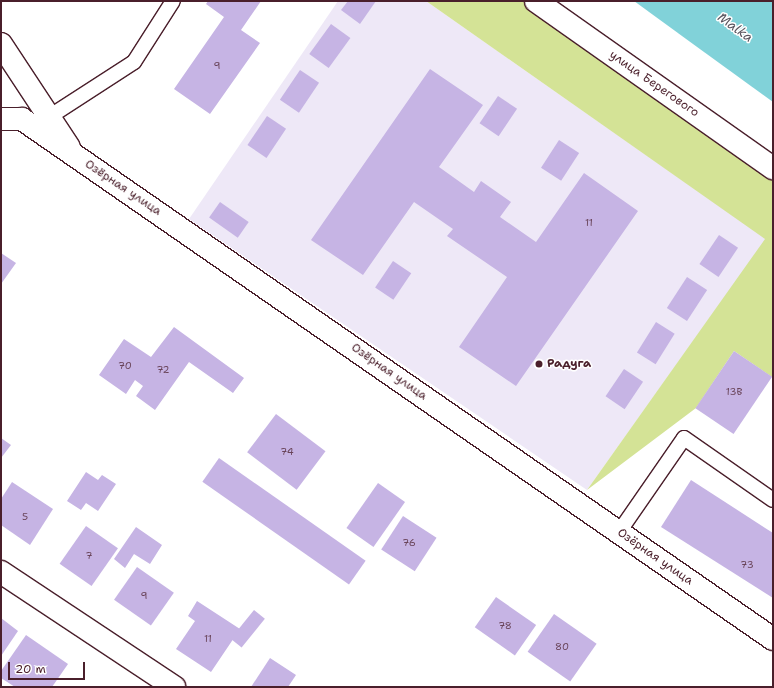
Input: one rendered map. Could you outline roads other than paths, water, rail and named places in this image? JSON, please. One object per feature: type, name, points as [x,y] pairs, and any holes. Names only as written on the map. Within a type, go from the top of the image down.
[{"type":"street","name":"улица Берегового","points":[[536,1],[773,168]]},
{"type":"street","points":[[1,44],[75,157]]},
{"type":"street","points":[[1,119],[22,119]]},
{"type":"street","name":"Озёрная улица","points":[[22,119],[773,639]]},
{"type":"street","points":[[1,572],[174,687]]},
{"type":"lane","points":[[22,119],[49,117],[134,62],[173,1]]},
{"type":"lane","points":[[619,532],[684,438],[773,500]]},
{"type":"water","name":"Malka","points":[[634,1],[773,1],[773,102],[693,44]]},
{"type":"place","name":"Радуга","points":[[539,364]]}]
